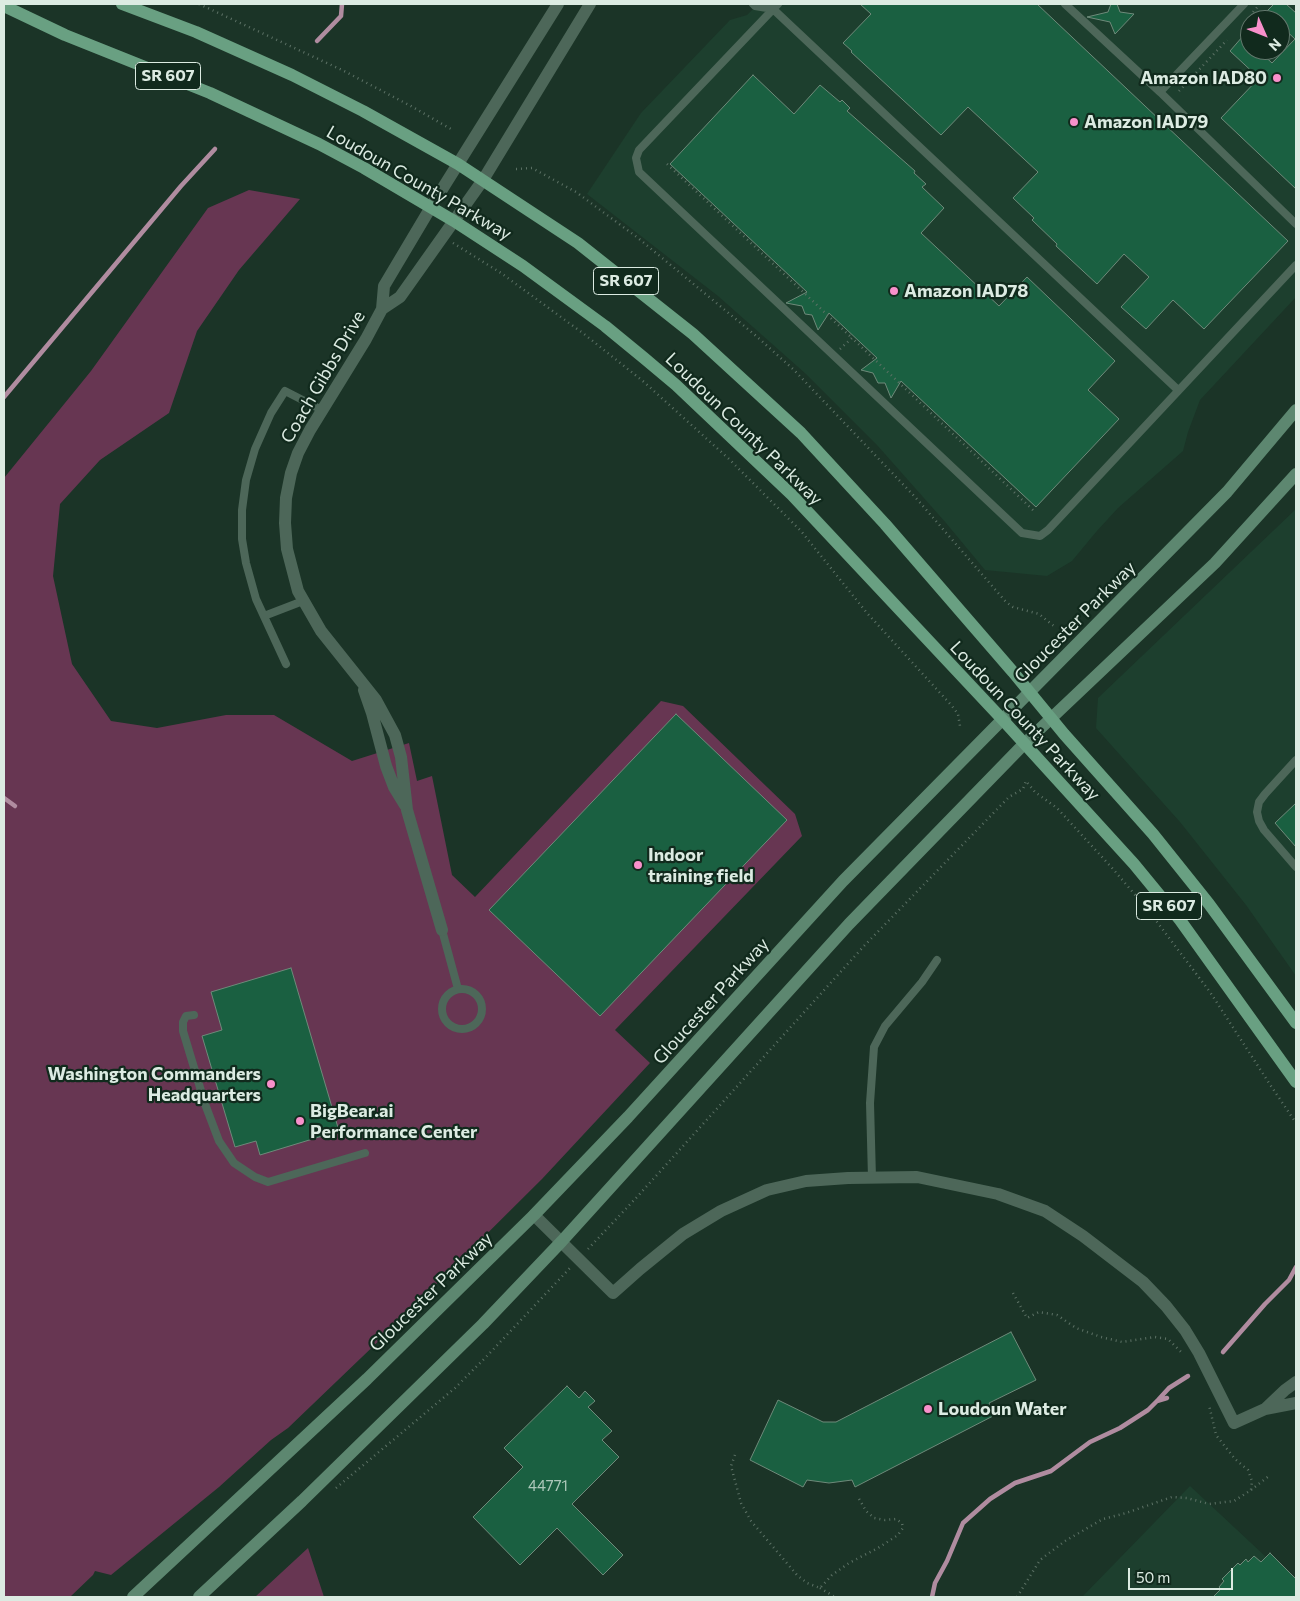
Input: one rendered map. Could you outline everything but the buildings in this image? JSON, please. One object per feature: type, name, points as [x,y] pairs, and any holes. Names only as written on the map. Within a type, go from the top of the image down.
[{"type":"main road","name":"Loudoun County Parkway","points":[[122,4],[196,32],[292,74],[458,164],[578,243],[692,334],[750,385],[842,476],[1178,864],[1220,918],[1296,1023]]},
{"type":"main road","name":"Loudoun County Parkway","points":[[4,6],[65,35],[210,93],[327,148],[364,168],[454,221],[522,266],[605,326],[676,385],[792,495],[1002,719],[1134,864],[1170,908],[1234,994],[1296,1082]]},
{"type":"main road","name":"Gloucester Parkway","points":[[133,1597],[466,1284],[628,1117],[843,881],[1227,492],[1296,410]]},
{"type":"main road","points":[[199,1597],[302,1501],[483,1324],[562,1241],[849,924],[1024,744],[1215,563],[1296,474]]},
{"type":"street","name":"Coach Gibbs Drive","points":[[442,930],[407,810],[394,787],[386,766],[361,681],[321,631],[303,601],[291,569],[285,523],[286,498],[291,473],[298,453],[382,309],[384,286],[430,207],[558,4]]},
{"type":"street","name":"Coach Gibbs Drive","points":[[382,309],[400,297],[483,180],[590,4]]},
{"type":"street","points":[[534,1214],[613,1293],[683,1234],[721,1210],[767,1190],[806,1181],[917,1177],[998,1194],[1045,1211],[1083,1236],[1143,1282],[1166,1306],[1184,1330],[1199,1354],[1234,1423],[1264,1410],[1296,1403]]},
{"type":"street","points":[[1264,1410],[1296,1382]]},
{"type":"lane","points":[[753,4],[756,6],[774,5],[1178,390]]},
{"type":"lane","points":[[1065,4],[1160,92],[1296,224]]},
{"type":"lane","points":[[1160,92],[1244,4]]},
{"type":"lane","points":[[774,5],[639,150],[636,164],[639,172],[1022,533],[1040,536],[1048,530],[1296,265]]},
{"type":"lane","points":[[286,664],[256,599],[246,563],[242,539],[242,510],[246,480],[255,449],[271,413],[285,391],[322,410]]},
{"type":"lane","points":[[264,616],[303,601]]},
{"type":"lane","points":[[1296,760],[1259,802],[1257,812],[1264,830],[1296,867]]},
{"type":"lane","points":[[442,930],[458,989]]},
{"type":"lane","points":[[872,1178],[870,1103],[874,1048],[885,1026],[922,982],[937,960]]},
{"type":"lane","points":[[458,989],[472,991],[481,1001],[482,1009],[481,1016],[476,1024],[460,1029],[453,1027],[445,1020],[443,1013],[443,1004],[446,998],[451,992],[458,989]]},
{"type":"lane","points":[[194,1015],[186,1016],[183,1022],[183,1031],[205,1104],[219,1142],[234,1163],[255,1177],[268,1182],[365,1154]]},
{"type":"path","points":[[200,4],[342,70],[451,129]]},
{"type":"path","points":[[1179,91],[1233,33]]},
{"type":"path","points":[[667,164],[1035,512]]},
{"type":"path","points":[[516,169],[532,168],[576,192],[638,238],[748,328],[793,369],[856,434],[916,498],[1006,602],[1013,607],[1039,614],[1055,627]]},
{"type":"path","points":[[442,236],[500,273],[584,334],[644,382],[729,459],[801,531],[867,613],[952,706],[958,714],[960,726]]},
{"type":"path","points":[[833,355],[852,338]]},
{"type":"path","points":[[335,1489],[455,1388],[637,1197],[864,946],[1009,796],[1023,789],[1026,781],[1035,792],[1057,808],[1148,910],[1210,992],[1296,1123]]},
{"type":"path","points":[[1013,1293],[1027,1318],[1038,1312],[1057,1315],[1076,1328],[1122,1342],[1155,1337],[1168,1339],[1183,1353]]},
{"type":"path","points":[[1207,1400],[1216,1435],[1234,1459],[1248,1470],[1252,1481],[1251,1490]]},
{"type":"path","points":[[735,1455],[731,1466],[741,1503],[751,1521],[798,1575],[807,1583],[820,1588],[834,1597]]},
{"type":"path","points":[[1017,1597],[1040,1560],[1084,1528],[1103,1519],[1172,1497],[1187,1498],[1209,1504],[1234,1501],[1269,1476]]},
{"type":"path","points":[[820,1588],[832,1575],[898,1535],[903,1528],[902,1523],[896,1519],[874,1518],[866,1511],[858,1497]]},
{"type":"shaded area","points":[[758,4],[1296,4],[1296,297],[1200,400],[1183,451],[1118,508],[1072,561],[1047,576],[985,570],[877,445],[806,374],[718,296],[587,194],[641,113],[730,20],[747,15]]},
{"type":"shaded area","name":"BigBear.ai Performance Center","points":[[249,190],[300,199],[239,270],[197,331],[169,413],[100,460],[60,504],[53,576],[72,664],[111,721],[157,728],[226,715],[274,715],[352,761],[409,743],[417,781],[432,776],[452,875],[475,897],[661,701],[683,706],[795,814],[802,836],[615,1030],[650,1063],[542,1179],[288,1428],[271,1440],[219,1487],[111,1575],[95,1571],[70,1597],[4,1597],[4,478],[91,371],[208,208]]},
{"type":"shaded area","points":[[1296,509],[1296,976],[1246,905],[1180,822],[1096,728],[1098,698]]},
{"type":"shaded area","points":[[1190,1486],[1296,1585],[1296,1597],[1082,1597]]},
{"type":"shaded area","points":[[308,1548],[324,1597],[255,1597]]},
{"type":"waterway","points":[[317,41],[341,16],[342,4]]},
{"type":"waterway","points":[[4,397],[181,186],[215,149]]},
{"type":"waterway","points":[[4,798],[15,806]]},
{"type":"waterway","points":[[1223,1352],[1289,1280],[1296,1267]]},
{"type":"waterway","points":[[1158,1400],[1169,1388],[1188,1376]]},
{"type":"waterway","points":[[932,1597],[935,1583],[947,1561],[963,1523],[990,1499],[1015,1483],[1051,1471],[1090,1442],[1120,1428],[1148,1410],[1157,1401],[1167,1398]]},
{"type":"place","name":"Amazon IAD80","points":[[1277,78]]},
{"type":"place","name":"Amazon IAD79","points":[[1074,122]]},
{"type":"place","name":"Amazon IAD78","points":[[894,291]]},
{"type":"place","name":"Indoor training field","points":[[638,865]]},
{"type":"place","name":"Washington Commanders Headquarters","points":[[271,1084]]},
{"type":"place","name":"BigBear.ai Performance Center","points":[[300,1121]]},
{"type":"place","name":"Loudoun Water","points":[[928,1409]]}]
